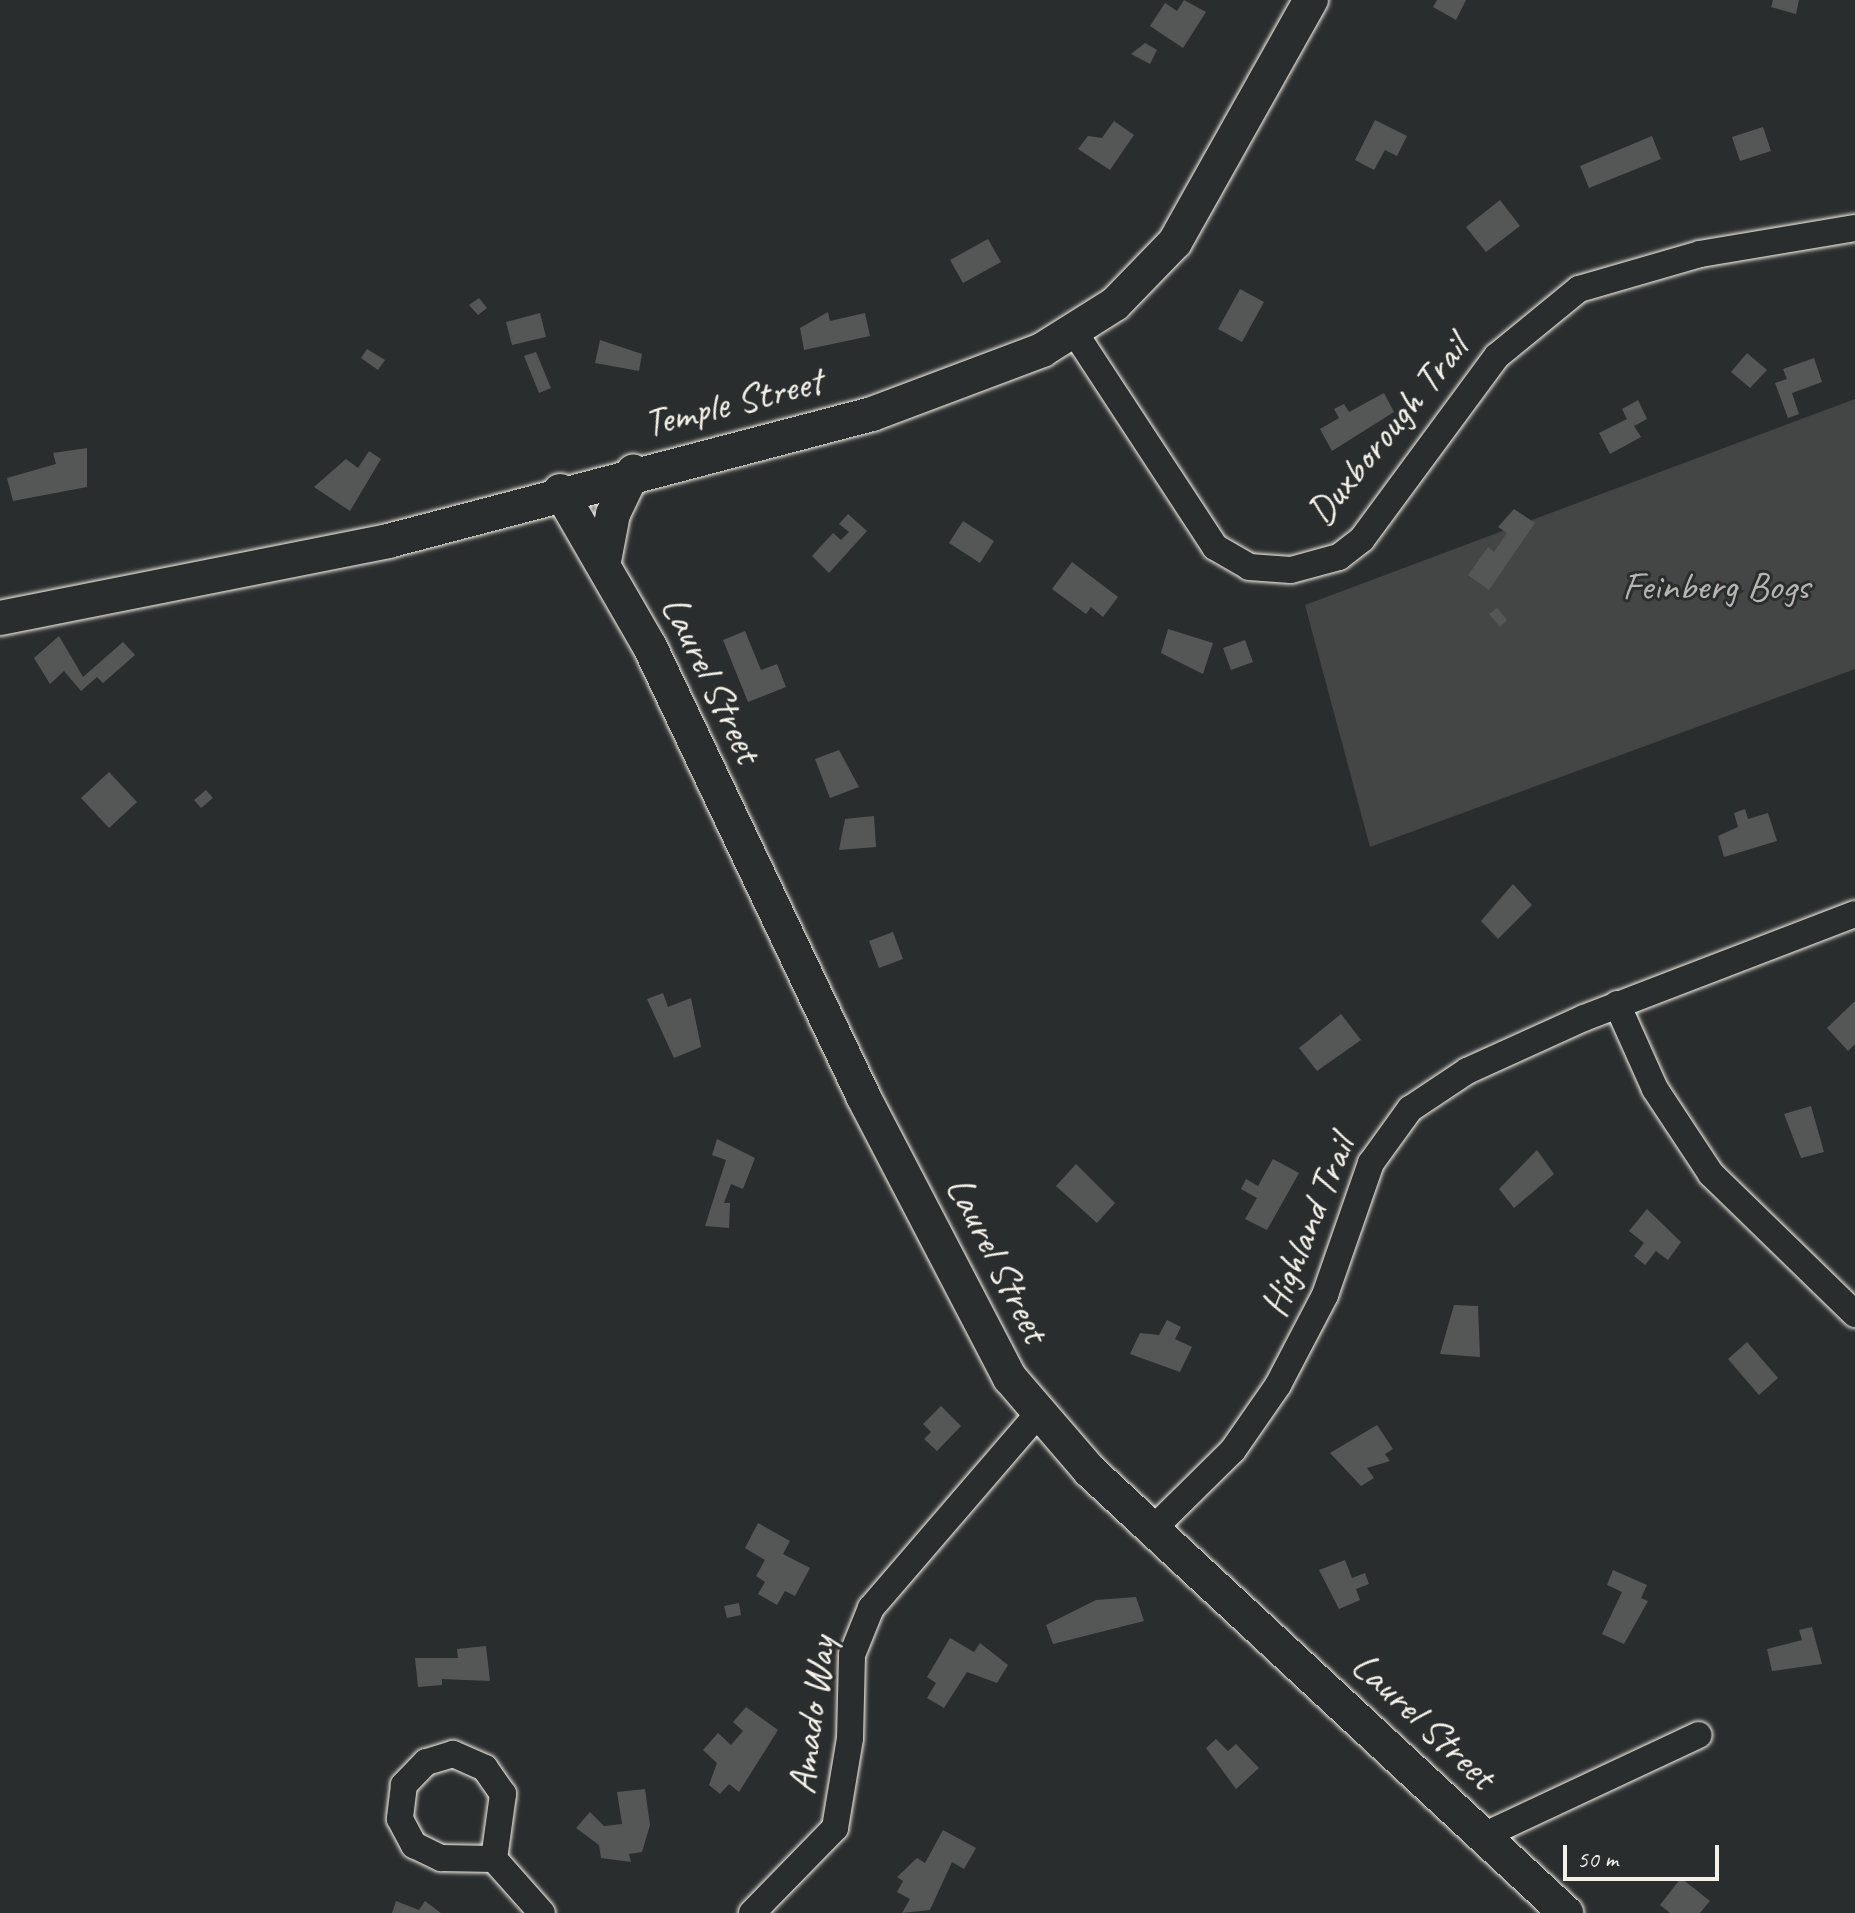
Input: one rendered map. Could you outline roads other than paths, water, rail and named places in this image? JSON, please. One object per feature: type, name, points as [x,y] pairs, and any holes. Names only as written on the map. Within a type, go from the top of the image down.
[{"type":"main road","name":"Temple Street","points":[[0,618],[351,549],[560,491],[894,407],[1075,333],[1134,288],[1184,230],[1311,0]]},
{"type":"main road","points":[[604,561],[613,514],[633,472]]},
{"type":"main road","name":"Laurel Street","points":[[560,491],[604,561],[971,1315],[1038,1414],[1153,1529],[1566,1913]]},
{"type":"street","name":"Duxborough Trail","points":[[1075,333],[1215,547],[1249,567],[1308,568],[1339,557],[1362,539],[1476,380],[1558,302],[1660,263],[1855,228]]},
{"type":"street","name":"Highland Trail","points":[[1153,1529],[1233,1450],[1278,1385],[1325,1295],[1361,1185],[1396,1123],[1467,1071],[1617,1004],[1855,914]]},
{"type":"street","points":[[1617,1004],[1655,1089],[1711,1174],[1855,1314]]},
{"type":"street","name":"Amado Way","points":[[752,1913],[835,1828],[850,1738],[852,1655],[871,1608],[1038,1414]]},
{"type":"street","points":[[1483,1836],[1699,1735]]},
{"type":"street","points":[[494,1859],[503,1794],[485,1768],[453,1754],[426,1762],[404,1785],[400,1819],[414,1845],[441,1858],[494,1859],[542,1913]]},
{"type":"park label","name":"Feinberg Bogs","points":[[1716,586]]}]
